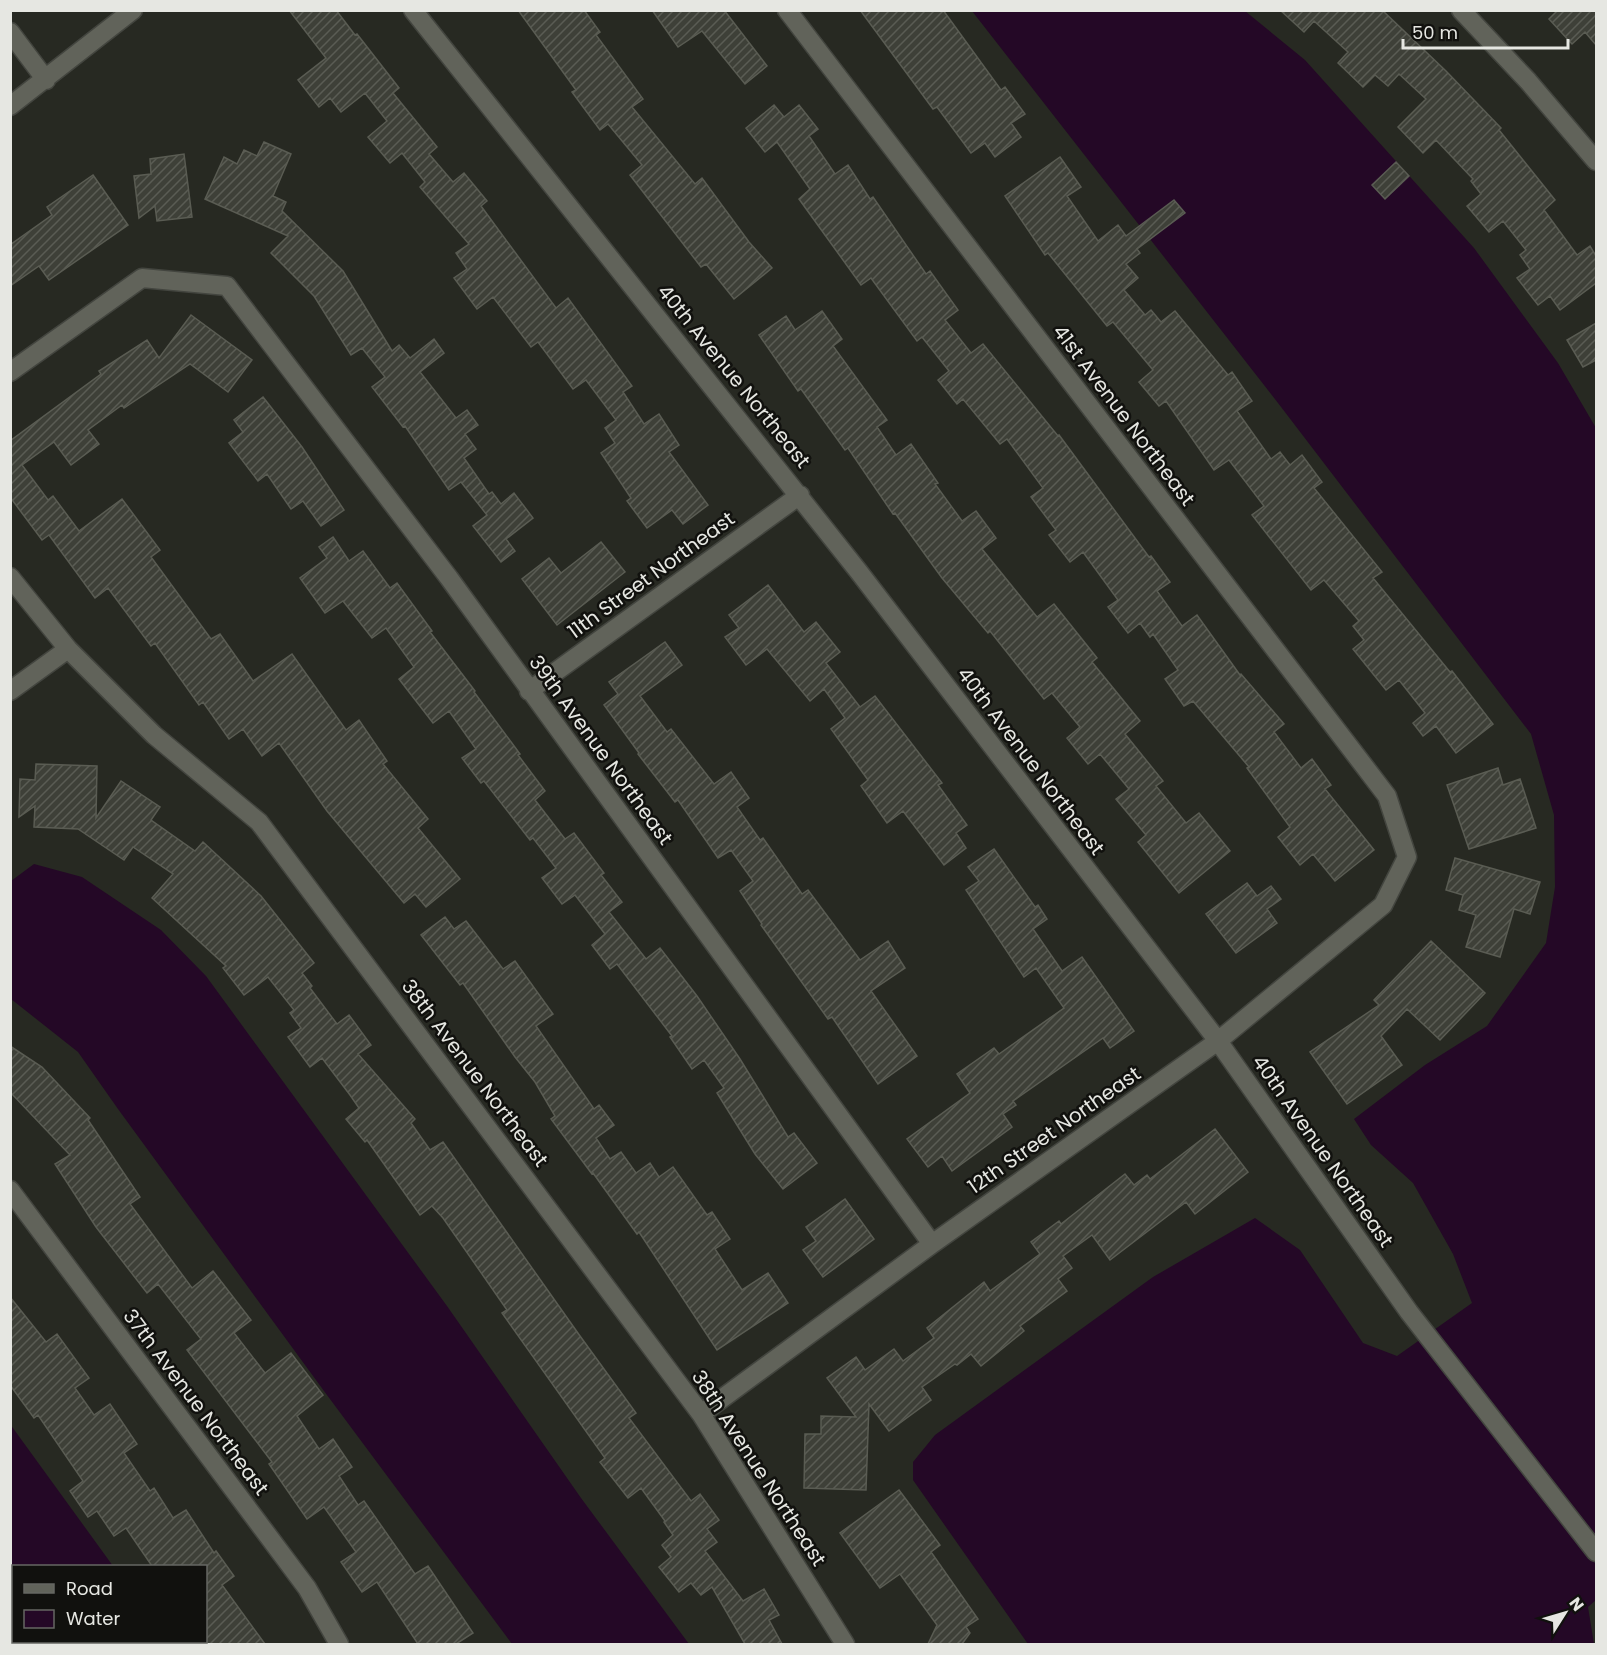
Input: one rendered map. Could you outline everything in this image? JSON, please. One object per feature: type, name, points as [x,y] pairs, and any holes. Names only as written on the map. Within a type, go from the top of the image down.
[{"type":"street","points":[[10,106],[133,10]]},
{"type":"street","name":"40th Avenue Northeast","points":[[413,10],[800,495],[1218,1041],[1409,1312],[1596,1552]]},
{"type":"street","name":"41st Avenue Northeast","points":[[787,10],[1387,796],[1407,857]]},
{"type":"street","points":[[1461,10],[1528,81],[1596,161]]},
{"type":"street","points":[[10,32],[46,80]]},
{"type":"street","name":"39th Avenue Northeast","points":[[10,372],[142,278],[227,286],[442,569],[932,1244]]},
{"type":"street","name":"11th Street Northeast","points":[[530,691],[800,495]]},
{"type":"street","name":"38th Avenue Northeast","points":[[10,576],[68,650],[154,735],[259,822],[701,1414],[845,1644]]},
{"type":"street","points":[[10,692],[68,650]]},
{"type":"street","name":"12th Street Northeast","points":[[701,1414],[932,1244],[1218,1041],[1383,905],[1407,857]]},
{"type":"street","name":"37th Avenue Northeast","points":[[10,1190],[308,1588],[339,1644]]},
{"type":"water","points":[[972,11],[1245,11],[1305,60],[1474,248],[1558,363],[1596,428],[1596,1600],[1588,1607],[1594,1644],[1028,1644],[913,1480],[913,1462],[935,1435],[1153,1277],[1255,1218],[1300,1250],[1363,1343],[1397,1356],[1472,1303],[1453,1254],[1413,1183],[1371,1145],[1354,1119],[1425,1065],[1487,1026],[1546,943],[1555,887],[1554,815],[1531,734],[1278,403]]},
{"type":"water","points":[[34,864],[82,877],[161,930],[206,976],[447,1306],[581,1498],[689,1644],[512,1644],[324,1391],[78,1052],[11,999],[11,881]]},
{"type":"water","points":[[10,1424],[112,1565],[12,1565],[12,1643],[169,1644],[11,1644]]},
{"type":"building","points":[[289,10],[336,10],[355,35],[357,34],[399,88],[393,93],[437,147],[429,154],[453,182],[464,173],[487,201],[481,206],[556,308],[568,298],[632,386],[623,392],[644,424],[659,414],[679,445],[669,452],[708,505],[683,524],[672,510],[647,528],[627,501],[631,498],[601,453],[615,443],[605,428],[616,420],[586,380],[573,389],[538,342],[531,347],[493,297],[477,309],[454,278],[467,269],[456,253],[469,244],[420,187],[425,182],[402,153],[390,163],[368,137],[387,121],[365,93],[341,112],[330,98],[319,107],[298,80],[326,58]]},
{"type":"building","points":[[518,10],[584,10],[600,32],[596,35],[643,99],[632,107],[695,184],[702,178],[749,242],[772,268],[734,299],[706,264],[701,267],[630,175],[642,165],[608,124],[600,130],[572,92],[576,90]]},
{"type":"building","points":[[652,10],[724,10],[767,66],[745,84],[702,31],[678,47]]},
{"type":"building","points":[[860,10],[943,10],[1001,90],[1005,87],[1025,114],[1011,123],[1021,137],[995,157],[985,143],[971,153],[937,107],[933,109]]},
{"type":"building","points":[[1280,10],[1382,10],[1501,128],[1499,130],[1555,200],[1544,210],[1577,255],[1590,246],[1596,256],[1596,283],[1560,310],[1550,296],[1538,305],[1517,278],[1530,269],[1520,255],[1526,250],[1503,221],[1489,232],[1467,206],[1481,194],[1471,181],[1473,179],[1436,140],[1423,153],[1398,127],[1426,99],[1399,74],[1388,86],[1375,75],[1363,87],[1338,63],[1348,52],[1314,21],[1304,32]]},
{"type":"building","points":[[1558,10],[1596,10],[1596,45],[1585,32],[1572,44],[1549,19]]},
{"type":"building","points":[[774,105],[784,117],[799,105],[818,129],[809,136],[835,174],[848,165],[870,199],[873,197],[926,274],[930,271],[958,310],[945,320],[971,353],[983,344],[1059,435],[1149,557],[1151,556],[1170,582],[1157,591],[1182,626],[1197,615],[1240,675],[1284,724],[1274,732],[1301,768],[1312,759],[1331,785],[1325,789],[1374,850],[1335,881],[1313,854],[1300,865],[1278,837],[1290,827],[1247,768],[1249,767],[1193,701],[1184,706],[1165,679],[1178,670],[1153,634],[1150,637],[1140,623],[1128,633],[1108,607],[1118,600],[1083,552],[1070,562],[1049,535],[1056,530],[1031,497],[1043,488],[1007,439],[1000,444],[963,399],[957,404],[938,380],[949,371],[922,337],[917,341],[871,278],[861,285],[799,199],[810,189],[777,142],[765,152],[746,128]]},
{"type":"building","points":[[264,142],[291,154],[273,196],[286,202],[282,211],[343,271],[392,351],[399,345],[410,358],[434,339],[444,353],[420,372],[456,418],[467,410],[478,425],[465,434],[476,449],[464,458],[489,494],[492,492],[501,504],[514,493],[533,518],[506,539],[515,551],[501,562],[473,526],[487,515],[461,482],[449,490],[405,426],[403,427],[372,387],[385,377],[362,348],[351,355],[314,296],[271,253],[288,236],[205,199],[224,157],[237,164],[244,150],[257,156]]},
{"type":"building","points":[[184,154],[192,217],[157,221],[155,206],[139,218],[134,176],[151,174],[150,159]]},
{"type":"building","points":[[1060,157],[1081,187],[1067,196],[1098,241],[1118,225],[1126,236],[1174,200],[1185,213],[1137,249],[1140,253],[1126,264],[1138,278],[1124,290],[1145,315],[1151,310],[1161,322],[1175,311],[1228,375],[1232,372],[1252,401],[1237,411],[1271,459],[1280,452],[1290,465],[1302,455],[1322,482],[1314,488],[1382,572],[1373,578],[1450,672],[1452,671],[1493,724],[1456,753],[1436,726],[1423,736],[1413,723],[1425,713],[1399,680],[1386,690],[1353,649],[1364,640],[1353,626],[1359,621],[1324,580],[1311,590],[1252,515],[1264,506],[1229,460],[1214,470],[1166,401],[1159,406],[1139,382],[1153,370],[1113,322],[1107,326],[1048,253],[1045,255],[1005,196]]},
{"type":"building","points":[[1396,162],[1409,176],[1385,199],[1372,185]]},
{"type":"building","points":[[93,175],[128,225],[49,280],[39,266],[10,286],[10,245],[52,215],[47,207]]},
{"type":"building","points":[[822,311],[842,339],[833,346],[887,420],[877,427],[896,455],[911,444],[938,483],[935,484],[962,521],[976,511],[996,538],[982,549],[1037,617],[1054,604],[1097,658],[1092,662],[1140,721],[1125,734],[1163,781],[1156,786],[1186,823],[1199,813],[1230,851],[1179,893],[1138,842],[1146,835],[1116,799],[1129,789],[1100,754],[1088,764],[1067,738],[1080,727],[1052,693],[1044,699],[990,631],[988,633],[942,578],[895,513],[893,514],[848,448],[845,450],[801,389],[798,391],[759,335],[786,316],[795,330]]},
{"type":"building","points":[[191,315],[252,360],[228,392],[190,364],[124,408],[122,405],[88,430],[99,444],[71,465],[54,442],[22,465],[48,500],[53,496],[79,531],[122,499],[160,550],[151,557],[211,639],[220,634],[253,681],[292,654],[346,730],[359,720],[387,761],[383,764],[428,819],[418,828],[460,879],[426,907],[415,894],[404,903],[327,811],[279,743],[262,756],[243,729],[229,739],[203,702],[199,705],[155,643],[151,646],[108,588],[95,598],[49,535],[42,540],[10,497],[10,441],[101,374],[99,371],[147,340],[159,358]]},
{"type":"building","points":[[1596,323],[1596,360],[1583,367],[1567,340]]},
{"type":"building","points":[[263,397],[302,447],[344,510],[321,526],[303,501],[291,509],[267,474],[258,481],[229,443],[243,432],[234,420]]},
{"type":"building","points":[[333,537],[349,561],[363,551],[390,588],[397,583],[545,791],[535,800],[565,839],[574,833],[604,873],[601,875],[622,902],[609,912],[646,959],[660,948],[697,996],[740,1059],[788,1137],[794,1133],[817,1163],[783,1189],[755,1154],[717,1093],[724,1088],[704,1060],[692,1069],[670,1037],[672,1036],[617,964],[610,969],[592,945],[605,934],[575,895],[562,904],[542,878],[556,868],[533,838],[530,840],[484,781],[481,783],[462,758],[476,749],[449,711],[433,723],[399,679],[414,667],[386,628],[372,638],[343,601],[325,613],[300,578],[327,558],[319,547]]},
{"type":"building","points":[[601,542],[625,572],[557,625],[522,579],[549,558],[561,573]]},
{"type":"building","points":[[768,585],[804,632],[816,622],[840,652],[826,663],[860,707],[875,696],[942,783],[938,785],[967,825],[956,833],[966,848],[944,865],[903,811],[887,823],[861,786],[868,780],[831,729],[845,718],[824,689],[810,701],[767,649],[746,665],[725,637],[739,628],[729,615]]},
{"type":"building","points":[[665,642],[682,665],[640,696],[667,732],[671,729],[714,784],[731,772],[749,798],[737,807],[760,840],[763,838],[802,894],[808,890],[860,960],[888,941],[905,968],[871,991],[917,1056],[878,1084],[832,1017],[828,1019],[761,925],[740,891],[753,881],[731,850],[718,858],[678,800],[675,802],[604,705],[618,694],[609,682]]},
{"type":"building","points":[[36,764],[97,766],[96,818],[121,781],[160,807],[151,820],[195,851],[203,842],[261,896],[314,963],[302,973],[312,986],[310,988],[337,1024],[349,1015],[371,1045],[358,1054],[415,1119],[411,1123],[430,1150],[443,1142],[636,1413],[629,1418],[691,1501],[700,1494],[719,1520],[707,1529],[717,1542],[705,1551],[743,1601],[764,1589],[779,1615],[769,1620],[782,1644],[745,1644],[712,1587],[701,1595],[691,1583],[679,1592],[659,1567],[671,1557],[662,1545],[673,1535],[665,1521],[641,1488],[628,1498],[600,1462],[605,1458],[502,1313],[507,1310],[443,1218],[432,1206],[420,1215],[367,1140],[365,1142],[346,1119],[359,1108],[322,1058],[310,1067],[288,1037],[301,1028],[290,1013],[294,1010],[268,977],[244,995],[223,968],[226,966],[152,898],[173,874],[133,847],[124,860],[78,829],[34,827],[35,806],[19,817],[20,779],[35,780]]},
{"type":"building","points":[[1498,768],[1503,785],[1520,779],[1536,828],[1469,849],[1447,785]]},
{"type":"building","points":[[994,849],[1035,907],[1038,905],[1047,919],[1033,929],[1062,971],[1082,957],[1134,1031],[1110,1048],[1103,1038],[1013,1101],[1016,1105],[1003,1114],[1012,1127],[952,1171],[942,1156],[928,1167],[907,1139],[970,1093],[957,1074],[994,1048],[999,1054],[1064,1008],[1036,968],[1024,977],[966,890],[979,881],[968,867]]},
{"type":"building","points":[[1455,858],[1540,882],[1530,914],[1514,909],[1500,957],[1466,947],[1476,915],[1459,910],[1463,895],[1446,890]]},
{"type":"building","points":[[1247,883],[1257,896],[1271,886],[1281,899],[1267,909],[1277,923],[1236,953],[1206,914]]},
{"type":"building","points":[[445,917],[454,929],[466,921],[503,969],[515,961],[553,1014],[536,1026],[594,1109],[599,1105],[614,1125],[596,1138],[610,1159],[621,1152],[636,1173],[650,1163],[659,1177],[673,1167],[707,1215],[712,1212],[730,1239],[715,1249],[742,1290],[768,1273],[788,1303],[717,1350],[639,1232],[637,1234],[551,1119],[555,1116],[535,1082],[463,983],[460,985],[421,935]]},
{"type":"building","points":[[1431,941],[1485,993],[1440,1040],[1407,1009],[1381,1036],[1402,1065],[1347,1104],[1310,1052],[1379,1005],[1374,1000]]},
{"type":"building","points":[[10,1046],[42,1067],[90,1118],[88,1120],[140,1197],[130,1204],[192,1288],[213,1271],[251,1320],[234,1333],[265,1373],[291,1353],[323,1395],[297,1416],[319,1449],[333,1439],[352,1467],[339,1476],[358,1505],[364,1501],[415,1574],[428,1566],[473,1633],[456,1644],[418,1644],[377,1582],[362,1592],[341,1562],[356,1552],[324,1507],[307,1519],[269,1464],[272,1462],[187,1350],[201,1339],[158,1284],[147,1293],[96,1227],[55,1164],[70,1155],[10,1092]]},
{"type":"building","points":[[1215,1129],[1248,1172],[1195,1214],[1186,1202],[1110,1260],[1092,1235],[1063,1256],[1072,1268],[1058,1279],[1067,1291],[1020,1326],[1024,1331],[981,1366],[971,1354],[922,1387],[931,1400],[889,1431],[869,1404],[866,1490],[804,1488],[805,1434],[821,1434],[821,1416],[856,1417],[827,1378],[856,1357],[865,1370],[894,1349],[903,1361],[934,1338],[927,1328],[984,1282],[990,1291],[1040,1254],[1031,1242],[1059,1221],[1061,1224],[1125,1174],[1134,1185],[1147,1175],[1150,1179]]},
{"type":"building","points":[[845,1199],[874,1239],[823,1277],[803,1250],[816,1241],[806,1227]]},
{"type":"building","points":[[10,1297],[46,1342],[57,1334],[89,1378],[75,1388],[94,1415],[110,1404],[137,1444],[124,1453],[150,1491],[154,1488],[173,1518],[186,1510],[214,1553],[216,1551],[234,1576],[222,1585],[265,1644],[206,1644],[207,1565],[151,1565],[126,1528],[114,1536],[97,1511],[88,1517],[70,1491],[83,1481],[38,1415],[34,1418],[10,1385]]},
{"type":"building","points":[[899,1490],[940,1545],[931,1552],[978,1619],[966,1627],[970,1633],[962,1644],[928,1644],[937,1625],[900,1574],[880,1588],[840,1533]]}]
